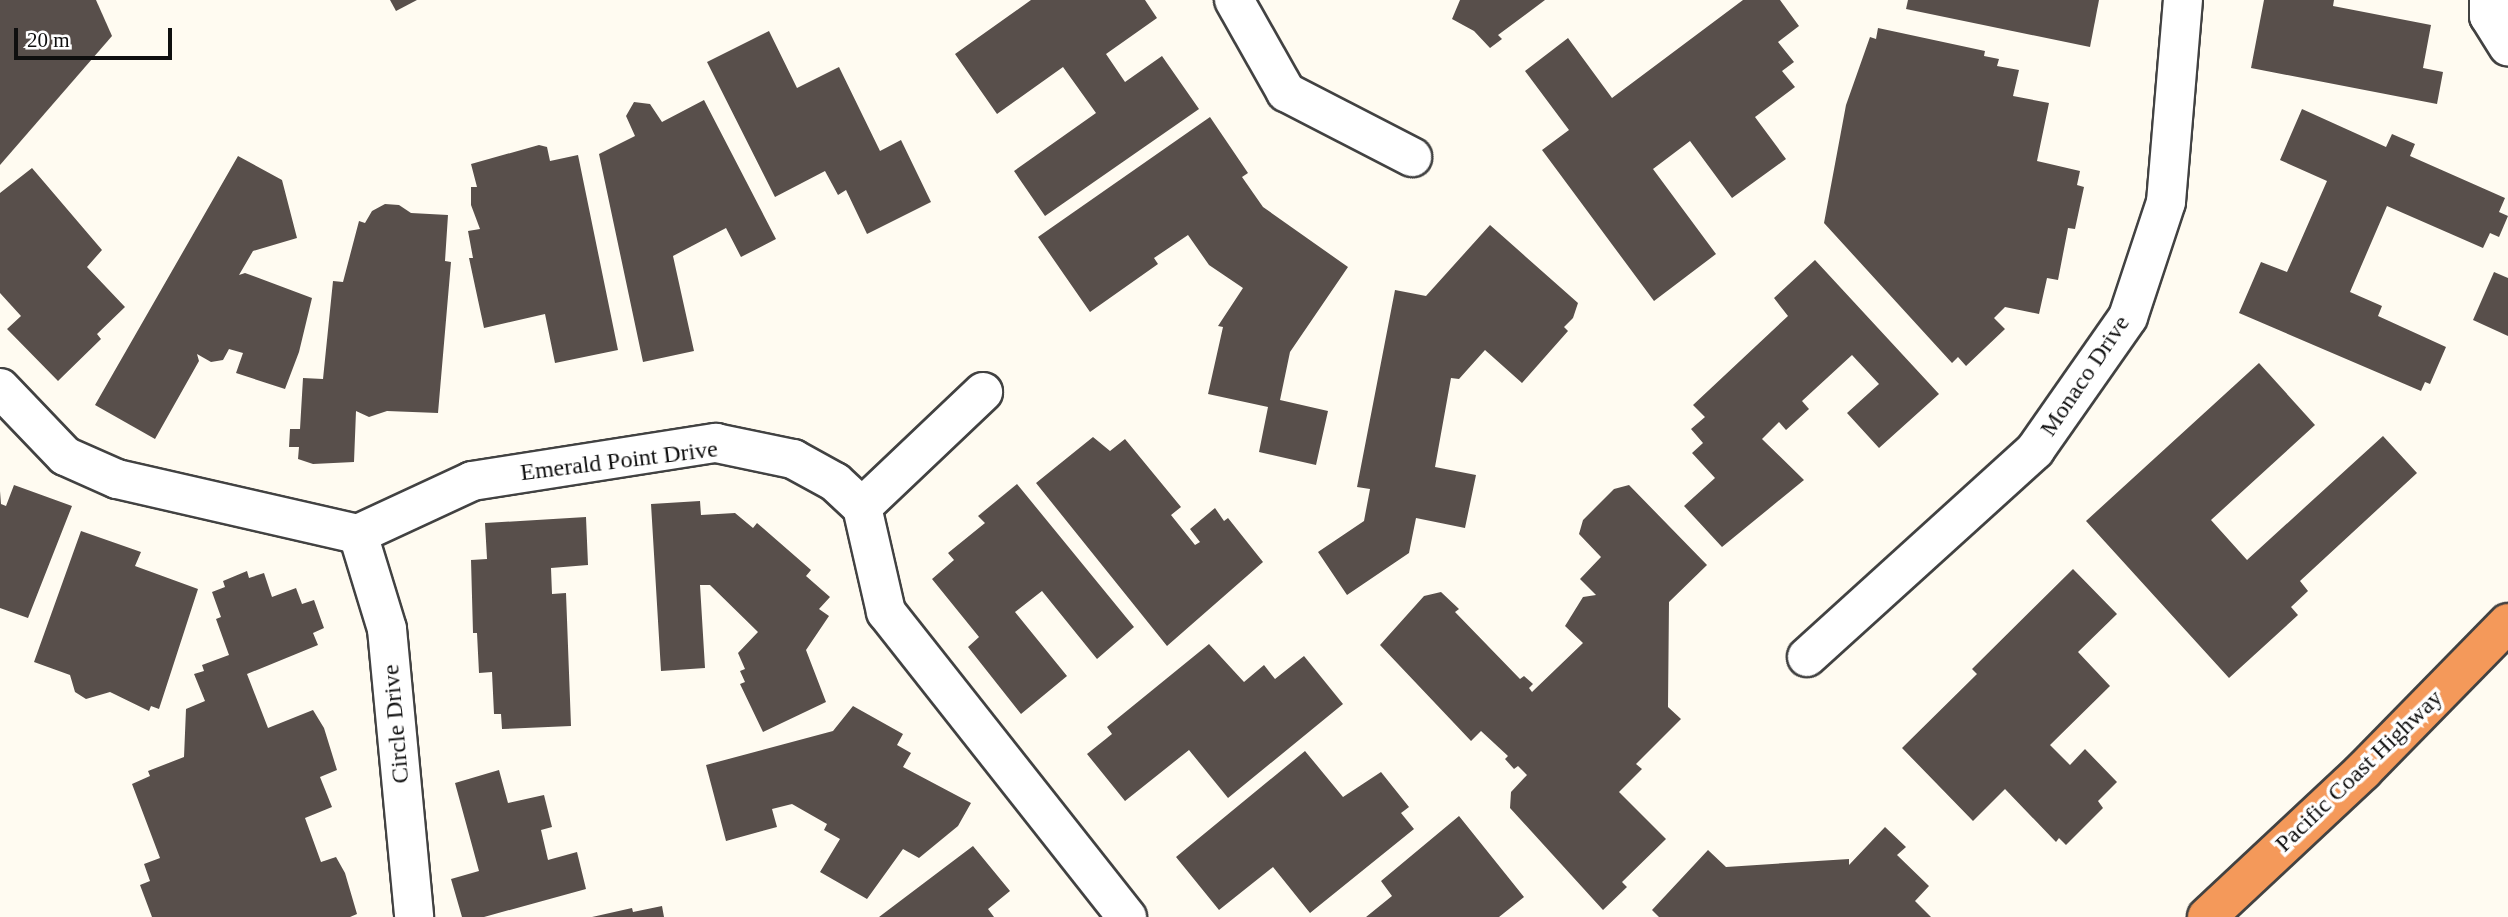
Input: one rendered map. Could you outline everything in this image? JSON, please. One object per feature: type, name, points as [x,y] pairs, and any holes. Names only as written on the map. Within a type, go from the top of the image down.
[{"type":"highway","name":"Pacific Coast Highway","points":[[2207,917],[2363,771],[2508,622]]},
{"type":"street","points":[[1234,0],[1286,92],[1412,158]]},
{"type":"street","name":"Monaco Drive","points":[[1807,657],[2035,450],[2128,317],[2166,202],[2183,0]]},
{"type":"street","points":[[2489,0],[2489,16],[2508,47]]},
{"type":"street","points":[[0,388],[65,456],[117,480],[358,534]]},
{"type":"street","points":[[982,392],[862,507],[886,612],[1127,917]]},
{"type":"street","name":"Emerald Point Drive","points":[[358,534],[472,481],[716,443],[793,459],[835,482],[862,507]]},
{"type":"street","name":"Circle Drive","points":[[358,534],[387,629],[414,917]]},
{"type":"building","points":[[0,0],[96,0],[112,36],[0,165]]},
{"type":"building","points":[[390,0],[417,0],[396,11]]},
{"type":"building","points":[[1031,0],[1145,0],[1157,18],[1106,54],[1125,82],[1162,56],[1199,109],[1045,216],[1014,171],[1096,113],[1063,67],[997,114],[955,54]]},
{"type":"building","points":[[1460,0],[1545,0],[1498,35],[1502,39],[1490,48],[1474,31],[1452,19]]},
{"type":"building","points":[[1743,0],[1780,0],[1799,26],[1778,42],[1794,62],[1782,71],[1795,87],[1755,117],[1786,159],[1732,198],[1690,141],[1653,169],[1716,254],[1654,301],[1542,150],[1569,130],[1525,71],[1568,38],[1612,98]]},
{"type":"building","points":[[1908,0],[2099,0],[2090,47],[1906,9]]},
{"type":"building","points":[[2264,0],[2334,0],[2333,6],[2431,25],[2423,68],[2443,72],[2437,104],[2251,68]]},
{"type":"building","points":[[1878,28],[1985,51],[1984,56],[1999,59],[1997,66],[2019,70],[2013,96],[2049,103],[2037,161],[2080,171],[2077,185],[2084,187],[2075,229],[2068,228],[2058,280],[2047,278],[2039,314],[2005,307],[1994,318],[2005,329],[1966,366],[1958,357],[1952,363],[1824,223],[1846,105],[1870,37],[1876,39]]},
{"type":"building","points":[[769,31],[797,88],[839,67],[880,151],[901,140],[931,202],[867,234],[846,190],[838,195],[825,171],[775,197],[707,62]]},
{"type":"building","points":[[704,100],[776,239],[741,257],[726,228],[673,256],[694,351],[643,362],[599,154],[635,136],[626,116],[634,102],[650,104],[662,122]]},
{"type":"building","points":[[2302,109],[2386,147],[2392,134],[2415,144],[2410,156],[2505,198],[2499,212],[2508,216],[2499,237],[2490,233],[2483,248],[2387,206],[2350,292],[2382,306],[2378,316],[2446,347],[2430,384],[2425,382],[2421,391],[2239,313],[2261,262],[2287,272],[2327,181],[2280,160]]},
{"type":"building","points":[[1210,117],[1248,173],[1242,177],[1263,207],[1348,267],[1290,352],[1280,400],[1328,411],[1316,465],[1259,452],[1268,407],[1208,394],[1223,327],[1218,326],[1243,288],[1209,265],[1188,235],[1154,258],[1158,264],[1090,312],[1038,237]]},
{"type":"building","points":[[539,145],[547,147],[550,161],[578,155],[618,350],[555,363],[545,314],[484,328],[469,258],[473,258],[468,231],[480,229],[471,205],[471,187],[477,187],[471,164]]},
{"type":"building","points":[[238,156],[282,180],[297,238],[253,251],[239,275],[245,273],[312,298],[299,352],[285,389],[236,373],[243,353],[229,349],[223,360],[211,362],[197,354],[199,361],[155,439],[95,405]]},
{"type":"building","points":[[32,168],[102,250],[87,267],[125,307],[97,334],[101,339],[58,381],[7,329],[21,316],[0,293],[0,193]]},
{"type":"building","points":[[385,204],[399,205],[411,213],[448,215],[445,261],[451,262],[438,413],[387,411],[369,417],[356,411],[354,462],[313,464],[298,459],[299,447],[289,447],[290,429],[300,429],[303,378],[323,379],[333,281],[343,282],[359,221],[365,223],[372,211]]},
{"type":"building","points":[[1490,225],[1578,303],[1573,318],[1564,327],[1568,331],[1522,383],[1485,350],[1459,379],[1451,378],[1435,467],[1476,475],[1465,528],[1416,518],[1409,553],[1347,595],[1318,552],[1364,521],[1370,489],[1357,487],[1395,290],[1426,296]]},
{"type":"building","points":[[1815,260],[1939,394],[1879,448],[1847,413],[1879,384],[1852,355],[1802,401],[1809,409],[1786,430],[1779,422],[1762,439],[1804,480],[1722,547],[1684,506],[1715,478],[1692,453],[1703,443],[1691,429],[1705,417],[1693,405],[1788,316],[1774,298]]},
{"type":"building","points":[[2494,272],[2508,278],[2508,336],[2473,320]]},
{"type":"building","points":[[2259,363],[2315,425],[2211,520],[2247,560],[2383,436],[2417,473],[2300,581],[2308,591],[2291,607],[2298,615],[2229,678],[2086,521]]},
{"type":"building","points":[[1093,437],[1110,451],[1125,439],[1181,507],[1171,515],[1195,545],[1200,542],[1190,529],[1215,508],[1224,521],[1228,518],[1263,562],[1167,646],[1036,483]]},
{"type":"building","points":[[1017,484],[1134,627],[1097,659],[1042,591],[1015,612],[1067,676],[1021,714],[968,647],[979,637],[932,579],[954,560],[948,553],[985,523],[978,516]]},
{"type":"building","points":[[14,485],[72,506],[28,618],[0,608],[0,491],[1,504],[6,506]]},
{"type":"building","points":[[1629,485],[1707,565],[1669,602],[1668,707],[1681,719],[1636,764],[1642,769],[1619,792],[1666,839],[1622,882],[1627,887],[1603,910],[1510,808],[1511,792],[1527,775],[1518,766],[1514,769],[1505,759],[1508,756],[1481,731],[1471,741],[1380,645],[1424,596],[1441,592],[1459,609],[1455,612],[1520,679],[1524,676],[1533,684],[1529,688],[1532,692],[1583,643],[1565,626],[1583,597],[1596,595],[1580,579],[1601,557],[1579,534],[1583,520],[1614,489]]},
{"type":"building","points":[[700,501],[701,515],[735,513],[753,528],[757,523],[811,570],[806,576],[830,597],[819,609],[829,616],[806,650],[826,702],[763,732],[740,684],[745,682],[740,671],[745,669],[738,653],[758,632],[710,585],[700,585],[705,668],[661,671],[651,504]]},
{"type":"building","points":[[586,517],[588,565],[551,568],[552,594],[566,593],[571,726],[502,729],[501,714],[494,714],[492,672],[479,673],[477,633],[473,633],[471,560],[487,559],[485,523]]},
{"type":"building","points":[[81,531],[141,552],[135,566],[198,589],[159,709],[151,706],[149,711],[110,692],[86,699],[75,692],[70,675],[34,662]]},
{"type":"building","points":[[2073,569],[2117,614],[2078,652],[2110,686],[2050,745],[2070,765],[2085,749],[2117,782],[2098,801],[2103,808],[2066,845],[2059,838],[2056,842],[2005,789],[1973,821],[1902,748],[1977,674],[1972,669]]},
{"type":"building","points":[[247,571],[249,578],[264,573],[272,597],[296,588],[302,604],[314,600],[324,628],[313,633],[318,645],[247,674],[268,728],[313,710],[324,728],[337,770],[320,777],[332,807],[305,818],[321,862],[336,857],[345,873],[357,914],[350,917],[152,917],[140,885],[150,881],[144,864],[160,858],[132,784],[150,776],[148,771],[184,757],[186,709],[205,701],[194,674],[204,671],[202,665],[229,655],[216,619],[221,617],[212,592],[225,587],[223,581]]},
{"type":"building","points":[[1209,644],[1244,682],[1264,665],[1275,679],[1304,656],[1343,704],[1228,798],[1189,750],[1125,801],[1087,754],[1112,734],[1107,727]]},
{"type":"building","points":[[853,706],[903,734],[897,745],[911,753],[903,767],[971,803],[958,826],[919,858],[903,849],[867,899],[820,872],[840,839],[824,830],[827,824],[792,804],[772,809],[777,827],[726,841],[706,765],[833,731]]},
{"type":"building","points":[[1305,751],[1343,797],[1381,772],[1409,807],[1401,813],[1414,829],[1310,913],[1273,867],[1219,910],[1176,857]]},
{"type":"building","points":[[499,770],[508,803],[544,795],[552,827],[541,830],[548,860],[577,852],[586,889],[484,917],[462,917],[451,879],[479,871],[455,783]]},
{"type":"building","points":[[1459,816],[1524,897],[1499,917],[1366,917],[1392,896],[1381,881]]},
{"type":"building","points":[[1885,827],[1906,847],[1897,855],[1929,886],[1915,901],[1931,917],[1659,917],[1652,910],[1708,850],[1726,867],[1849,859],[1849,865]]},
{"type":"building","points":[[973,846],[1010,891],[988,909],[994,917],[879,917]]},
{"type":"building","points":[[662,906],[664,917],[592,917],[632,908],[633,912]]}]
